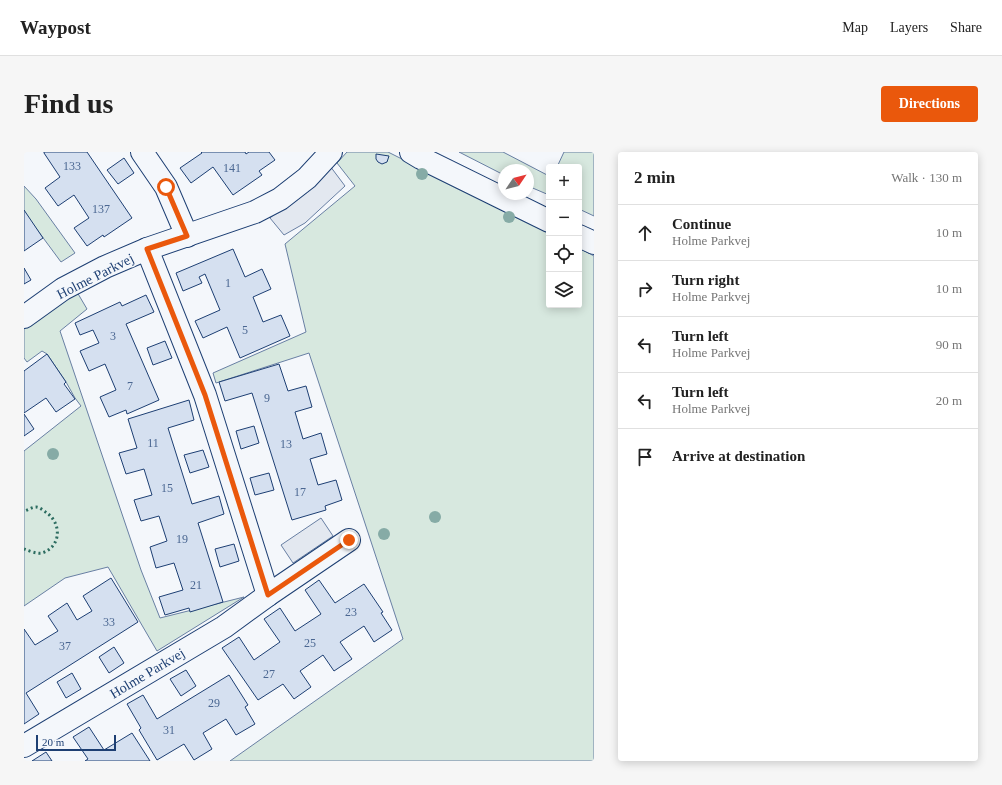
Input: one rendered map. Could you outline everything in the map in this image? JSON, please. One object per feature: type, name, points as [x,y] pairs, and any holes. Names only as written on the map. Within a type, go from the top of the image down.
[{"type":"street","points":[[142,152],[166,187],[187,236]]},
{"type":"street","name":"Holme Parkvej","points":[[24,317],[64,289],[105,267],[147,249],[256,212],[280,199],[307,178],[332,152]]},
{"type":"street","points":[[412,152],[421,158],[546,220]]},
{"type":"street","points":[[582,237],[594,243]]},
{"type":"street","name":"Holme Parkvej","points":[[147,249],[205,395],[268,595]]},
{"type":"street","name":"Holme Parkvej","points":[[24,746],[224,627],[349,540]]},
{"type":"shaded area","points":[[347,152],[388,152],[546,231],[546,308],[582,308],[582,250],[594,256],[594,761],[230,761],[403,639],[309,353],[216,383],[213,373],[306,332],[285,244],[355,186],[337,163]]},
{"type":"shaded area","points":[[459,152],[503,152],[526,164],[498,164],[498,172]]},
{"type":"shaded area","points":[[564,152],[594,152],[594,216],[582,210],[582,164],[558,164]]},
{"type":"shaded area","points":[[330,166],[345,186],[305,223],[284,235],[270,218]]},
{"type":"shaded area","points":[[534,168],[546,174],[546,194],[534,189]]},
{"type":"shaded area","points":[[24,186],[36,199],[75,253],[61,262],[24,212]]},
{"type":"shaded area","points":[[77,292],[87,309],[60,331],[141,570],[160,618],[244,597],[157,651],[108,567],[65,578],[24,606],[24,451],[81,406],[47,354],[42,351],[27,362],[24,358],[24,329]]},
{"type":"shaded area","points":[[321,518],[333,536],[293,563],[281,545]]},
{"type":"building","points":[[44,152],[87,152],[132,218],[104,237],[103,235],[87,246],[74,228],[89,218],[74,195],[58,206],[45,188],[60,177]]},
{"type":"building","points":[[201,152],[245,152],[246,154],[249,152],[269,152],[275,160],[259,171],[262,175],[233,195],[213,167],[191,183],[180,168],[202,153]]},
{"type":"building","points":[[376,154],[389,156],[387,162],[382,164],[378,162],[376,159]]},
{"type":"building","points":[[124,158],[134,173],[118,184],[107,170]]},
{"type":"building","points":[[24,210],[43,238],[24,251]]},
{"type":"building","points":[[233,249],[245,277],[262,269],[271,289],[253,297],[263,322],[281,315],[290,336],[240,358],[227,327],[203,338],[195,321],[220,310],[205,274],[199,277],[202,283],[183,291],[176,273]]},
{"type":"building","points":[[24,268],[31,280],[24,284]]},
{"type":"building","points":[[146,295],[154,312],[126,324],[159,400],[127,414],[126,410],[109,417],[100,397],[116,390],[105,364],[89,371],[80,351],[99,343],[93,330],[80,335],[75,323],[120,302],[122,306]]},
{"type":"building","points":[[165,341],[172,358],[153,365],[147,348]]},
{"type":"building","points":[[47,354],[66,382],[64,384],[75,399],[56,412],[46,398],[24,413],[24,371]]},
{"type":"building","points":[[279,364],[288,391],[306,386],[312,407],[295,412],[303,439],[321,433],[327,454],[310,459],[318,485],[336,480],[342,500],[325,506],[326,510],[292,520],[252,393],[225,401],[219,382]]},
{"type":"building","points":[[189,400],[194,420],[168,428],[192,504],[219,496],[224,514],[198,523],[223,602],[190,612],[189,608],[165,615],[159,597],[183,590],[174,563],[156,568],[150,547],[167,541],[159,516],[141,521],[134,500],[152,495],[144,469],[126,474],[119,453],[137,448],[128,419]]},
{"type":"building","points":[[24,414],[34,429],[24,436]]},
{"type":"building","points":[[254,426],[259,443],[241,449],[236,431]]},
{"type":"building","points":[[203,450],[209,467],[190,473],[184,455]]},
{"type":"building","points":[[269,473],[274,490],[255,495],[250,478]]},
{"type":"building","points":[[234,544],[239,561],[220,567],[215,549]]},
{"type":"building","points":[[111,578],[138,622],[26,693],[39,714],[24,724],[24,629],[35,645],[58,631],[48,616],[67,603],[77,620],[92,611],[83,596]]},
{"type":"building","points":[[319,580],[335,603],[364,584],[383,612],[381,613],[392,630],[374,642],[364,626],[340,642],[352,659],[334,671],[323,655],[300,671],[311,687],[294,699],[283,684],[258,700],[222,648],[239,637],[254,660],[280,642],[264,619],[280,608],[295,631],[321,614],[305,590]]},
{"type":"building","points":[[114,647],[124,663],[109,673],[99,657]]},
{"type":"building","points":[[186,670],[196,686],[181,696],[170,679]]},
{"type":"building","points":[[72,673],[81,689],[66,698],[57,682]]},
{"type":"building","points":[[229,675],[248,705],[245,707],[255,724],[236,735],[226,719],[203,733],[212,749],[194,760],[184,744],[157,760],[139,730],[141,728],[127,704],[143,695],[157,719]]},
{"type":"building","points":[[89,727],[104,750],[132,733],[150,761],[85,761],[88,759],[73,737]]},
{"type":"building","points":[[46,752],[52,761],[32,761]]},
{"type":"hedge","points":[[24,511],[33,507],[43,510],[55,523],[57,535],[53,546],[42,553],[35,553],[24,549]]},
{"type":"route","points":[[166,187],[187,236],[147,249],[205,395],[268,595],[349,540]]}]
